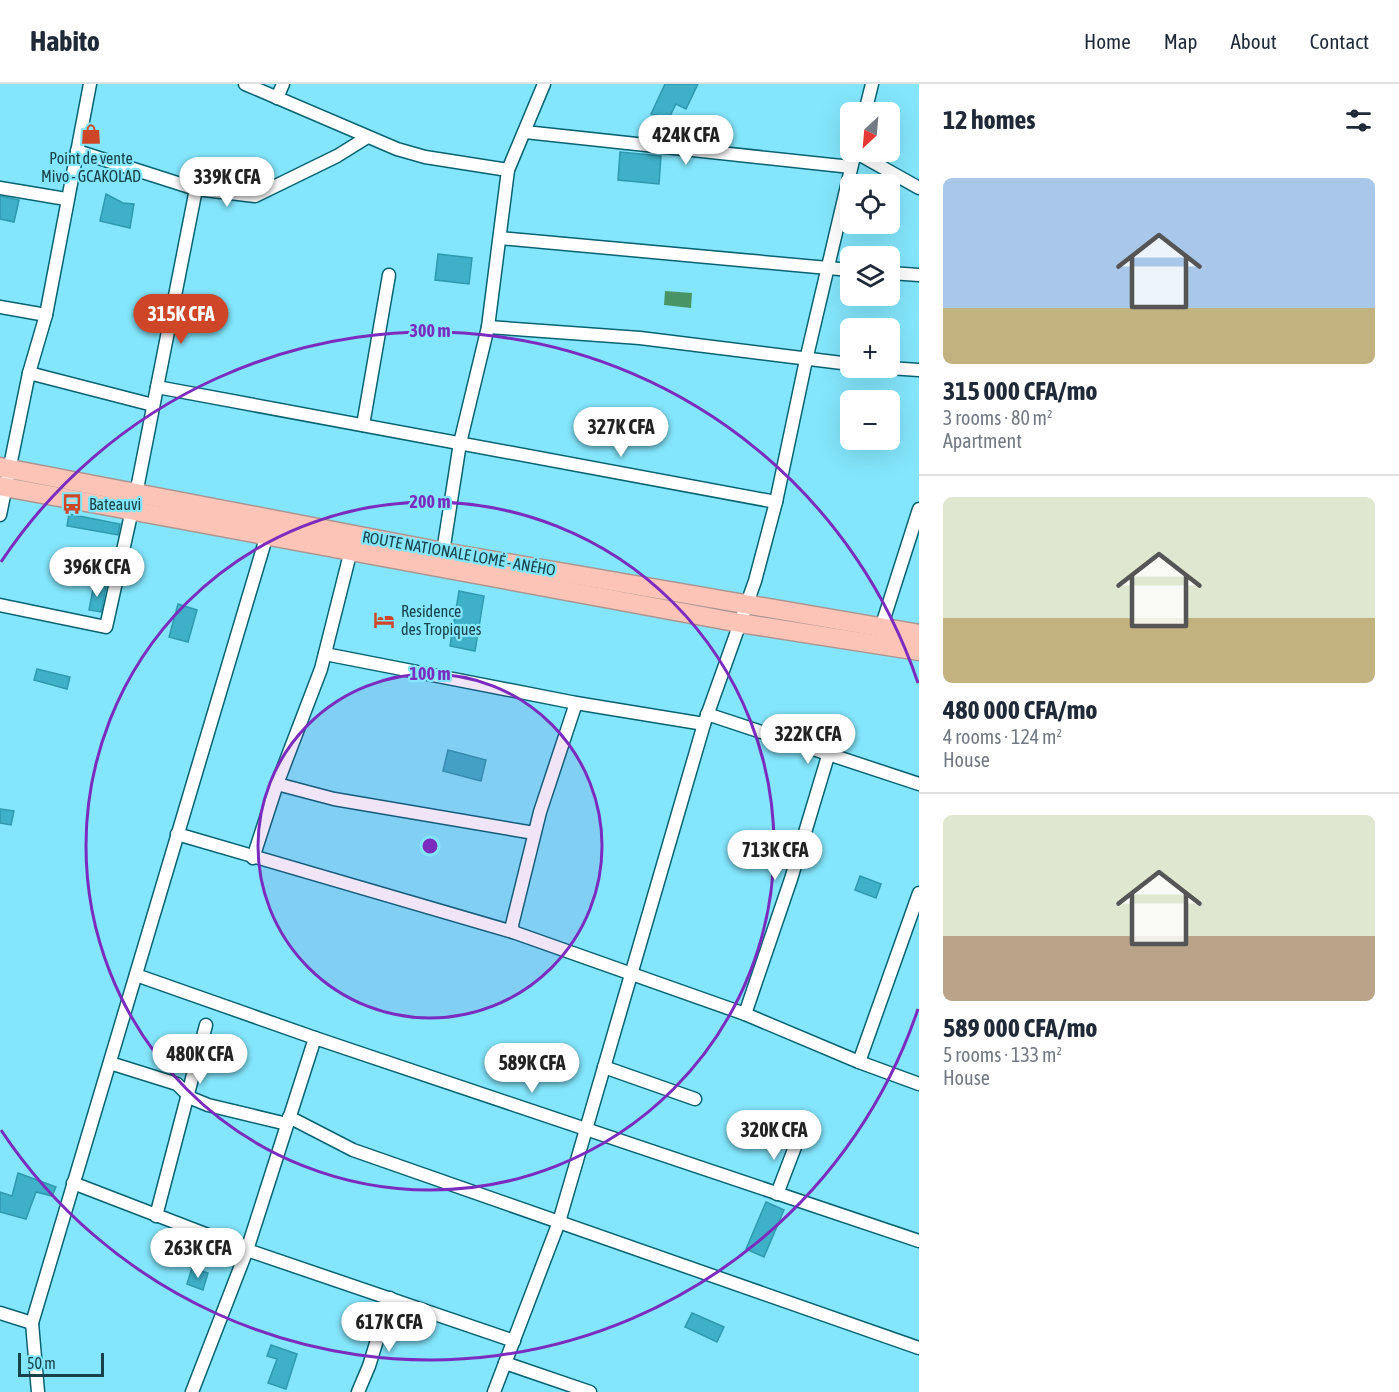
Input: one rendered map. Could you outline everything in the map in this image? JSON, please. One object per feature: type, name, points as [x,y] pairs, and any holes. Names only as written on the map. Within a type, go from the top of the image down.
[{"type":"highway","name":"ROUTE NATIONALE LOMÉ - ANÉHO","points":[[4,467],[134,502]]},
{"type":"highway","name":"ROUTE NATIONALE LOMÉ - ANÉHO","points":[[3,486],[134,502],[269,526],[443,552],[919,634]]},
{"type":"highway","name":"ROUTE NATIONALE LOMÉ - ANÉHO","points":[[269,526],[351,550],[740,623],[919,651]]},
{"type":"street","points":[[0,515],[4,467],[46,315],[66,199],[90,84]]},
{"type":"street","points":[[244,84],[366,138],[425,157],[508,171]]},
{"type":"street","points":[[277,98],[284,84]]},
{"type":"street","points":[[443,552],[460,443],[488,327],[508,171],[544,84]]},
{"type":"street","points":[[868,102],[872,84]]},
{"type":"street","points":[[525,132],[851,167]]},
{"type":"street","points":[[77,151],[196,189],[255,195],[337,156],[366,138]]},
{"type":"street","points":[[494,1392],[559,1222],[706,719],[755,581],[776,502],[806,360],[852,162]]},
{"type":"street","points":[[873,162],[919,188]]},
{"type":"street","points":[[0,188],[66,199]]},
{"type":"street","points":[[0,605],[106,627],[134,502],[196,189]]},
{"type":"street","points":[[500,238],[840,270]]},
{"type":"street","points":[[900,274],[919,275]]},
{"type":"street","points":[[363,424],[389,275]]},
{"type":"street","points":[[0,307],[46,315]]},
{"type":"street","points":[[488,327],[640,338],[840,363]]},
{"type":"street","points":[[900,369],[919,370]]},
{"type":"street","points":[[29,373],[153,405]]},
{"type":"street","points":[[157,387],[776,502]]},
{"type":"street","points":[[881,628],[919,508]]},
{"type":"street","points":[[38,1392],[32,1323],[269,526]]},
{"type":"street","points":[[254,858],[277,784],[325,654],[351,550]]},
{"type":"street","points":[[325,654],[576,703],[706,719],[919,784]]},
{"type":"street","points":[[513,932],[512,925],[534,833],[576,703]]},
{"type":"street","points":[[745,1014],[791,879],[828,756]]},
{"type":"street","points":[[277,784],[334,799],[534,833]]},
{"type":"street","points":[[177,834],[513,932],[745,1014],[859,1062],[919,1084]]},
{"type":"street","points":[[859,1062],[919,893]]},
{"type":"street","points":[[136,975],[315,1038],[919,1241]]},
{"type":"street","points":[[156,1216],[206,1025]]},
{"type":"street","points":[[192,1392],[247,1250],[315,1038]]},
{"type":"street","points":[[110,1063],[174,1082],[187,1093],[208,1105],[288,1121],[353,1150],[919,1348]]},
{"type":"street","points":[[604,1066],[695,1099]]},
{"type":"street","points":[[777,1194],[798,1139]]},
{"type":"street","points":[[73,1183],[247,1250],[514,1341]]},
{"type":"street","points":[[358,1392],[369,1366],[390,1298]]},
{"type":"street","points":[[0,1313],[32,1323]]},
{"type":"street","points":[[505,1363],[590,1392]]},
{"type":"shaded area","points":[[665,291],[692,293],[691,308],[664,305]]},
{"type":"building","points":[[665,84],[698,84],[686,109],[676,104],[669,118],[651,114]]},
{"type":"building","points":[[620,152],[661,156],[659,184],[618,180]]},
{"type":"building","points":[[106,194],[123,203],[134,204],[130,228],[100,221]]},
{"type":"building","points":[[0,196],[19,200],[14,222],[0,219]]},
{"type":"building","points":[[438,254],[472,258],[469,284],[435,280]]},
{"type":"building","points":[[69,514],[120,524],[118,535],[67,526]]},
{"type":"building","points":[[94,584],[106,587],[101,612],[89,610]]},
{"type":"building","points":[[459,591],[484,596],[475,651],[450,646]]},
{"type":"building","points":[[178,604],[197,610],[188,642],[169,637]]},
{"type":"building","points":[[37,669],[70,677],[67,689],[34,680]]},
{"type":"building","points":[[448,750],[486,760],[481,781],[443,771]]},
{"type":"building","points":[[0,809],[14,811],[11,825],[0,823]]},
{"type":"building","points":[[860,876],[881,884],[876,898],[855,890]]},
{"type":"building","points":[[18,1173],[56,1187],[52,1196],[36,1192],[26,1219],[0,1212],[0,1192],[12,1196]]},
{"type":"building","points":[[766,1202],[784,1210],[764,1257],[746,1249]]},
{"type":"building","points":[[192,1268],[208,1273],[203,1290],[187,1284]]},
{"type":"building","points":[[692,1313],[724,1327],[717,1342],[685,1327]]},
{"type":"building","points":[[271,1345],[297,1354],[286,1389],[268,1383],[277,1359],[267,1356]]},
{"type":"place","name":"Point de vente Mivo - GCAKOLAD","points":[[91,134]]},
{"type":"place","name":"Bateauvi","points":[[72,504]]},
{"type":"place","name":"Residence des Tropiques","points":[[384,620]]}]
